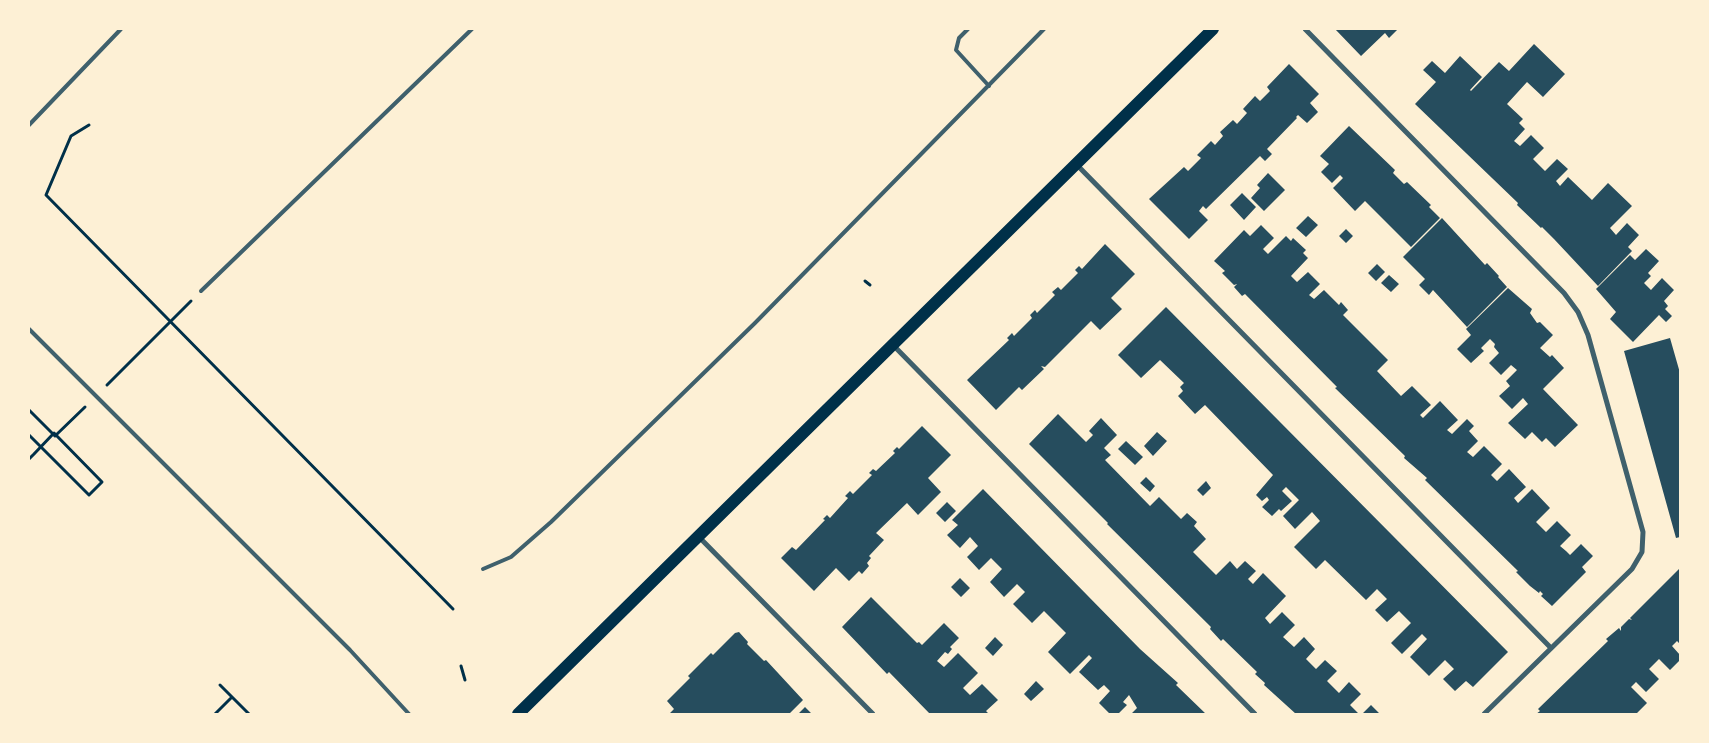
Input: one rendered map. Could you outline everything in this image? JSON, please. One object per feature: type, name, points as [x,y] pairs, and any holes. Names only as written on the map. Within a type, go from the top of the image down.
[{"type":"main road","points":[[518,714],[1213,29]]},
{"type":"street","points":[[1305,29],[1564,293],[1578,312],[1585,327],[1643,532],[1642,552],[1632,569],[1484,714]]},
{"type":"street","points":[[1075,164],[1552,648]]},
{"type":"street","points":[[893,344],[1255,714]]},
{"type":"street","points":[[698,536],[873,714]]},
{"type":"lane","points":[[29,125],[121,29]]},
{"type":"lane","points":[[201,291],[472,29]]},
{"type":"lane","points":[[968,29],[958,38],[956,50],[990,86]]},
{"type":"lane","points":[[483,568],[511,558],[551,522],[755,323],[1044,29]]},
{"type":"lane","points":[[29,329],[343,643],[409,714]]},
{"type":"path","points":[[89,125],[70,136],[46,195],[453,608]]},
{"type":"path","points":[[865,281],[870,285]]},
{"type":"path","points":[[166,325],[201,291]]},
{"type":"path","points":[[29,435],[89,495],[102,482],[54,433],[29,459]]},
{"type":"path","points":[[461,666],[465,680]]},
{"type":"path","points":[[220,685],[249,714]]},
{"type":"path","points":[[214,714],[232,697]]},
{"type":"building","points":[[1335,29],[1398,29],[1389,38],[1385,33],[1361,56]]},
{"type":"building","points":[[1534,44],[1565,74],[1543,97],[1527,82],[1507,104],[1523,119],[1519,123],[1525,129],[1514,141],[1520,146],[1531,135],[1544,148],[1533,159],[1545,171],[1557,159],[1568,169],[1556,181],[1560,186],[1568,177],[1592,200],[1608,183],[1632,206],[1610,228],[1616,235],[1627,223],[1639,235],[1628,247],[1632,251],[1598,286],[1542,227],[1517,205],[1518,203],[1415,104],[1436,82],[1423,70],[1432,61],[1445,73],[1460,56],[1482,77],[1471,91],[1499,62],[1509,71]]},
{"type":"building","points":[[1289,64],[1319,94],[1310,103],[1318,112],[1307,123],[1298,115],[1267,149],[1272,154],[1265,161],[1260,156],[1206,209],[1203,206],[1199,211],[1208,220],[1189,239],[1149,199],[1184,167],[1188,171],[1201,158],[1197,155],[1211,141],[1215,145],[1223,136],[1220,132],[1233,120],[1237,124],[1247,113],[1243,109],[1255,96],[1260,101],[1270,91],[1267,87]]},
{"type":"building","points":[[1349,126],[1395,170],[1393,173],[1404,184],[1407,182],[1431,205],[1429,207],[1440,218],[1411,247],[1365,201],[1355,211],[1333,188],[1343,178],[1340,175],[1332,183],[1321,172],[1329,164],[1320,156]]},
{"type":"building","points":[[1268,173],[1285,190],[1264,211],[1251,198],[1260,188],[1257,185]]},
{"type":"building","points":[[1242,193],[1256,207],[1244,220],[1230,205]]},
{"type":"building","points":[[1308,216],[1318,225],[1306,237],[1296,228]]},
{"type":"building","points":[[1442,218],[1485,265],[1487,263],[1507,287],[1467,327],[1433,290],[1429,295],[1419,285],[1425,279],[1403,257]]},
{"type":"building","points":[[1261,225],[1274,238],[1263,249],[1268,254],[1286,236],[1291,241],[1293,238],[1306,250],[1303,253],[1308,258],[1291,276],[1297,282],[1308,272],[1320,284],[1309,295],[1314,299],[1324,290],[1339,305],[1341,302],[1348,310],[1343,315],[1388,360],[1377,371],[1401,396],[1412,386],[1431,405],[1420,415],[1423,418],[1440,401],[1458,420],[1447,430],[1452,434],[1467,419],[1474,426],[1469,431],[1478,441],[1467,452],[1473,457],[1484,446],[1502,464],[1491,475],[1497,481],[1509,469],[1526,487],[1514,498],[1518,503],[1532,489],[1550,508],[1536,522],[1546,532],[1557,521],[1571,535],[1560,546],[1570,555],[1581,544],[1593,556],[1582,567],[1586,572],[1552,606],[1541,596],[1543,594],[1540,591],[1539,593],[1530,586],[1516,572],[1518,571],[1425,480],[1427,478],[1404,458],[1405,456],[1335,388],[1337,387],[1245,294],[1242,296],[1234,287],[1237,284],[1234,285],[1222,273],[1225,271],[1214,261],[1244,230],[1250,236]]},
{"type":"building","points":[[1346,229],[1353,236],[1346,243],[1339,236]]},
{"type":"building","points":[[1105,244],[1135,274],[1111,298],[1122,309],[1100,330],[1091,321],[1045,367],[1041,366],[1044,369],[1022,390],[1019,387],[996,410],[967,380],[1009,340],[1007,338],[1012,333],[1014,336],[1032,318],[1030,315],[1035,310],[1037,313],[1055,295],[1052,292],[1058,287],[1061,290],[1078,273],[1075,270],[1079,266],[1082,269]]},
{"type":"building","points":[[1646,249],[1659,261],[1648,273],[1651,276],[1644,283],[1651,290],[1662,278],[1674,290],[1664,301],[1668,306],[1665,309],[1672,316],[1666,322],[1659,315],[1633,342],[1610,319],[1616,312],[1596,289],[1630,255],[1635,260]]},
{"type":"building","points":[[1377,264],[1385,272],[1376,281],[1368,273]]},
{"type":"building","points":[[1389,275],[1399,284],[1391,292],[1381,283]]},
{"type":"building","points":[[1508,288],[1532,309],[1530,313],[1537,323],[1540,322],[1553,335],[1540,348],[1550,357],[1552,355],[1564,368],[1543,389],[1578,425],[1555,447],[1546,438],[1542,442],[1532,432],[1525,439],[1508,423],[1528,404],[1523,398],[1512,409],[1499,396],[1510,386],[1506,381],[1517,370],[1511,365],[1501,375],[1489,363],[1499,353],[1494,347],[1495,344],[1490,339],[1481,348],[1484,351],[1471,363],[1457,349],[1471,335],[1466,329]]},
{"type":"building","points":[[1166,307],[1508,652],[1473,687],[1466,681],[1455,691],[1443,679],[1454,669],[1445,660],[1429,676],[1410,657],[1427,639],[1422,634],[1402,654],[1391,643],[1411,623],[1399,611],[1387,622],[1375,610],[1387,599],[1377,589],[1366,600],[1325,560],[1316,569],[1294,547],[1320,521],[1312,512],[1295,529],[1283,516],[1299,500],[1286,487],[1282,491],[1292,501],[1281,511],[1279,509],[1272,516],[1262,507],[1269,500],[1267,497],[1262,501],[1256,495],[1273,475],[1205,405],[1195,414],[1178,396],[1183,391],[1180,387],[1184,383],[1160,360],[1141,378],[1118,355]]},
{"type":"building","points":[[1670,338],[1680,373],[1680,537],[1676,538],[1624,351]]},
{"type":"building","points":[[1058,414],[1086,442],[1093,435],[1089,431],[1101,418],[1117,435],[1104,448],[1111,455],[1105,460],[1150,506],[1159,497],[1181,519],[1187,513],[1197,522],[1194,526],[1206,539],[1193,552],[1216,575],[1230,561],[1237,569],[1245,561],[1256,571],[1248,579],[1253,584],[1263,573],[1286,596],[1265,618],[1270,624],[1282,612],[1295,625],[1283,637],[1294,647],[1304,637],[1315,649],[1306,659],[1316,669],[1325,660],[1337,671],[1327,681],[1339,693],[1349,682],[1361,694],[1350,705],[1359,714],[1296,714],[1264,685],[1265,683],[1255,674],[1257,672],[1223,639],[1221,641],[1210,629],[1211,627],[1029,444]]},
{"type":"building","points":[[922,426],[951,455],[928,478],[941,492],[918,515],[907,503],[876,533],[884,540],[869,556],[871,558],[867,563],[869,566],[862,574],[859,571],[849,581],[836,568],[814,591],[781,558],[792,547],[796,550],[825,520],[823,519],[827,515],[830,518],[848,498],[845,496],[850,491],[853,494],[872,475],[869,473],[873,469],[876,471],[895,453],[893,451],[897,447],[899,449]]},
{"type":"building","points":[[1157,432],[1167,441],[1153,456],[1144,446]]},
{"type":"building","points":[[1126,441],[1143,457],[1135,465],[1118,449]]},
{"type":"building","points":[[1146,477],[1155,486],[1150,492],[1140,483]]},
{"type":"building","points":[[1206,481],[1211,488],[1203,496],[1197,490]]},
{"type":"building","points":[[983,489],[1140,649],[1178,683],[1176,685],[1206,714],[1131,714],[1137,708],[1129,695],[1123,702],[1127,705],[1118,714],[1110,714],[1099,703],[1110,691],[1104,685],[1098,690],[1079,672],[1092,658],[1089,655],[1070,674],[1048,652],[1066,633],[1044,611],[1032,623],[1013,604],[1025,592],[1017,584],[1004,597],[990,582],[1002,569],[991,558],[979,570],[967,557],[978,546],[970,537],[960,548],[947,535],[958,525],[952,520]]},
{"type":"building","points":[[947,502],[956,511],[945,522],[936,513]]},
{"type":"building","points":[[1680,568],[1680,644],[1677,641],[1672,646],[1680,655],[1680,660],[1670,670],[1659,659],[1649,669],[1659,679],[1646,692],[1636,682],[1631,687],[1647,703],[1636,714],[1536,714],[1540,711],[1538,709],[1608,641],[1606,639],[1619,628],[1621,631],[1621,627],[1629,619],[1632,620],[1630,618]]},
{"type":"building","points":[[960,578],[970,588],[961,597],[951,587]]},
{"type":"building","points":[[871,597],[917,643],[919,642],[922,645],[944,623],[959,638],[950,647],[952,649],[948,654],[945,652],[937,661],[944,667],[958,653],[978,673],[963,688],[970,695],[982,684],[998,700],[986,711],[989,714],[930,714],[889,672],[887,674],[842,627]]},
{"type":"building","points":[[739,632],[748,642],[747,644],[764,661],[766,660],[803,700],[789,714],[669,714],[674,709],[667,701],[690,678],[688,676],[711,653],[713,655],[735,633]]},
{"type":"building","points":[[995,637],[1003,645],[993,656],[985,648]]},
{"type":"building","points":[[1036,681],[1044,689],[1031,701],[1024,694]]},
{"type":"building","points":[[1371,705],[1380,714],[1362,714]]},
{"type":"building","points":[[805,707],[812,714],[798,714]]}]
